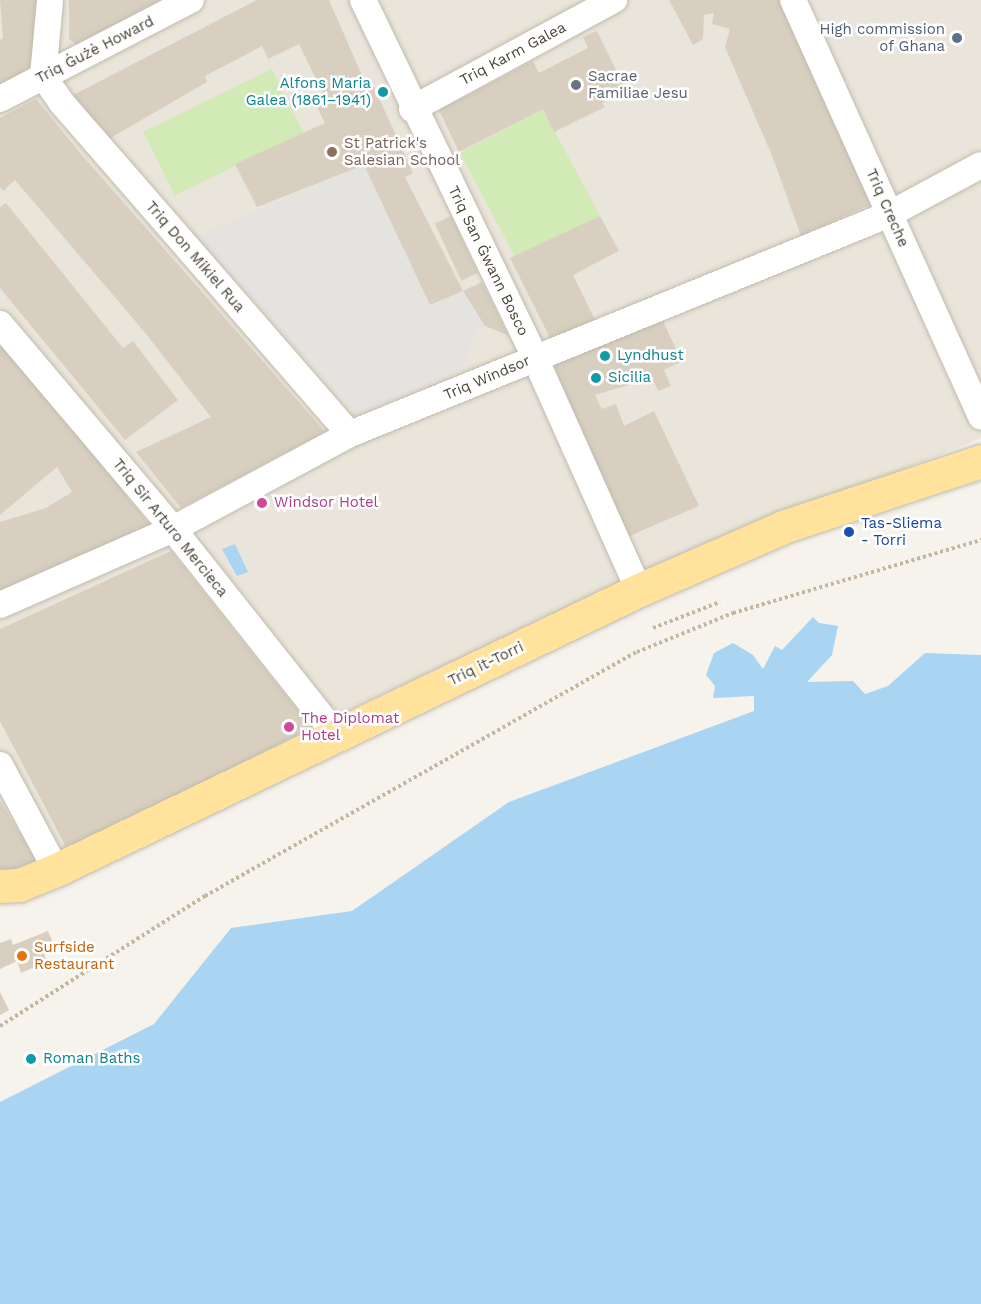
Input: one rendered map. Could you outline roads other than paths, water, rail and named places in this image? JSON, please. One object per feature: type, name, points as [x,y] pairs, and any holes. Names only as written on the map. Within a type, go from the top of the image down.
[{"type":"main road","name":"Triq it-Torri","points":[[0,886],[19,885],[56,870],[639,590],[783,528],[981,461]]},
{"type":"street","points":[[43,76],[50,0]]},
{"type":"street","name":"Triq Ġużè Howard","points":[[0,99],[191,0]]},
{"type":"street","name":"Triq San Ġwann Bosco","points":[[363,0],[412,109],[535,357],[639,590]]},
{"type":"street","name":"Triq Karm Galea","points":[[412,109],[614,0]]},
{"type":"street","name":"Triq Creche","points":[[793,0],[981,416]]},
{"type":"street","name":"Triq Don Mikiel Rua","points":[[43,76],[61,102],[350,434]]},
{"type":"street","name":"Triq Windsor","points":[[0,605],[173,529],[350,434],[890,214],[981,165]]},
{"type":"street","name":"Triq Sir Arturo Mercieca","points":[[0,324],[173,529],[336,736]]},
{"type":"street","points":[[0,765],[56,870]]},
{"type":"water","points":[[235,544],[248,572],[237,576],[222,549]]},
{"type":"water","points":[[813,617],[819,623],[838,626],[832,655],[807,682],[853,681],[865,694],[888,686],[925,653],[981,655],[981,1304],[0,1304],[0,1102],[154,1024],[231,928],[352,911],[509,802],[754,711],[754,696],[713,698],[715,686],[706,675],[714,653],[733,643],[753,655],[763,669],[775,646],[782,650]]},
{"type":"place","name":"High commission of Ghana","points":[[957,38]]},
{"type":"place","name":"Sacrae Familiae Jesu","points":[[576,85]]},
{"type":"place","name":"Alfons Maria Galea (1861–1941)","points":[[383,92]]},
{"type":"place","name":"St Patrick's Salesian School","points":[[332,152]]},
{"type":"place","name":"Lyndhust","points":[[605,356]]},
{"type":"place","name":"Sicilia","points":[[596,378]]},
{"type":"place","name":"Windsor Hotel","points":[[262,503]]},
{"type":"place","name":"Tas-Sliema - Torri","points":[[849,532]]},
{"type":"place","name":"The Diplomat Hotel","points":[[289,727]]},
{"type":"place","name":"Surfside Restaurant","points":[[22,956]]},
{"type":"place","name":"Roman Baths","points":[[31,1059]]}]
